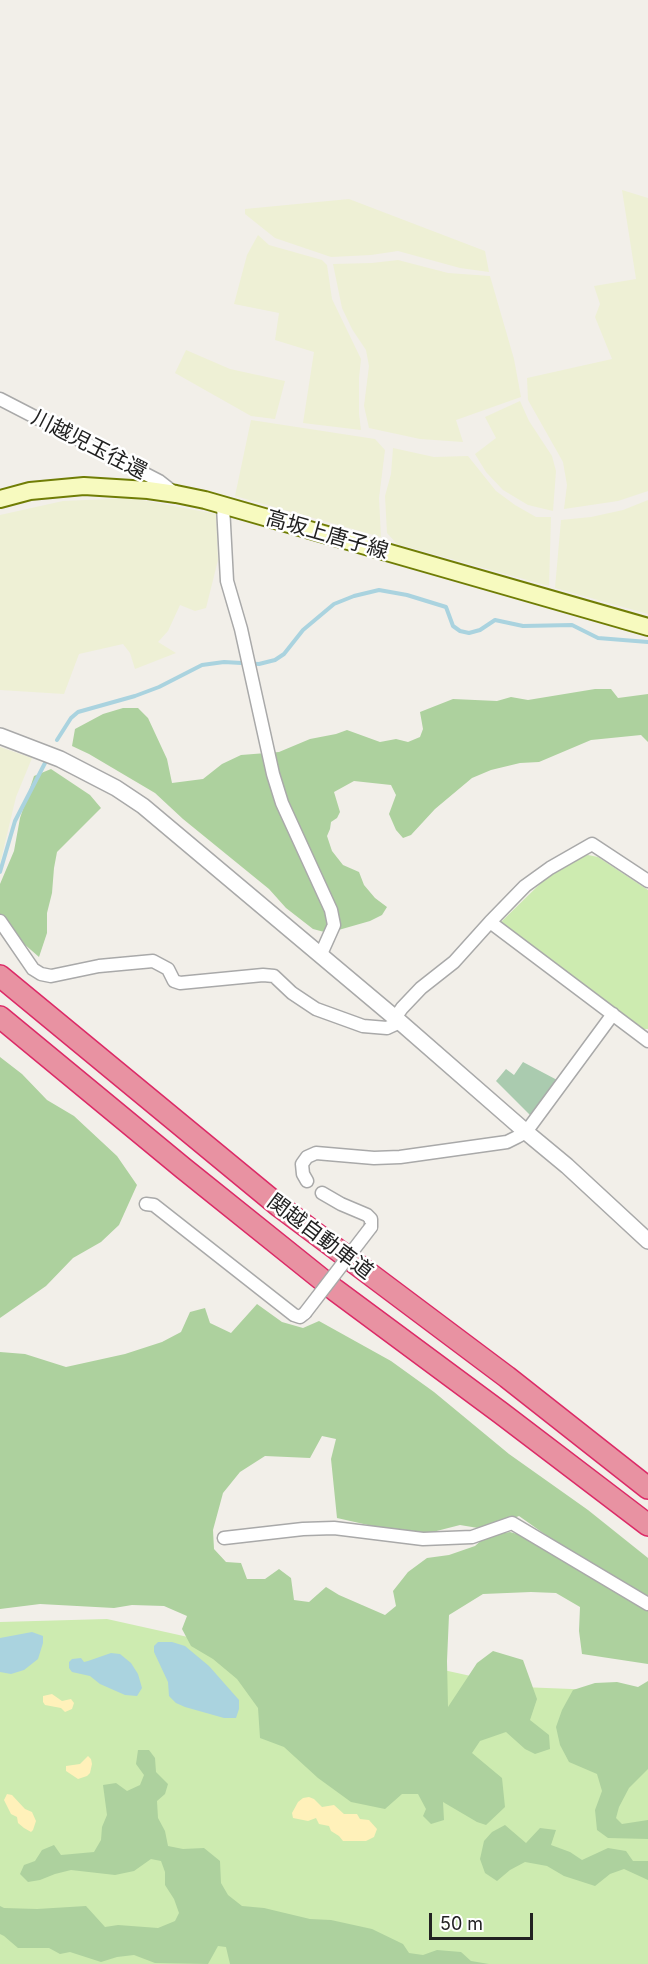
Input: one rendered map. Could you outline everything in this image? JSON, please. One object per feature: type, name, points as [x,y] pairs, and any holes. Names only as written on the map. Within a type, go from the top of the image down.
[{"type":"highway","name":"関越自動車道","points":[[0,976],[279,1206],[507,1377],[648,1488]]},
{"type":"highway","name":"関越自動車道","points":[[0,1017],[335,1290],[648,1525]]},
{"type":"main road","name":"高坂上唐子線","points":[[0,499],[30,491],[84,486],[176,494],[205,500],[648,627]]},
{"type":"street","name":"川越児玉往還","points":[[0,399],[159,481],[176,494]]},
{"type":"street","points":[[223,506],[227,581],[241,629],[273,774],[282,803],[331,910],[334,925],[321,954]]},
{"type":"street","points":[[0,736],[60,759],[116,788],[143,806],[398,1020],[567,1166],[648,1241]]},
{"type":"street","points":[[0,921],[33,969],[41,974],[51,976],[99,966],[153,961],[168,969],[174,981],[180,983],[263,975],[274,976],[292,993],[316,1009],[363,1026],[387,1028],[398,1020],[402,1008],[421,988],[454,962],[525,886],[550,868],[592,844],[648,881]]},
{"type":"street","points":[[490,922],[647,1039]]},
{"type":"street","points":[[307,1180],[303,1174],[302,1164],[307,1157],[316,1153],[374,1158],[400,1156],[507,1142],[526,1132],[613,1014]]},
{"type":"street","points":[[146,1204],[154,1205],[294,1315],[300,1317],[371,1227],[371,1219],[367,1215],[322,1193]]},
{"type":"street","points":[[224,1538],[303,1529],[334,1528],[423,1539],[472,1537],[512,1523],[648,1604]]},
{"type":"green space","points":[[622,190],[648,198],[648,491],[618,501],[564,509],[567,485],[563,462],[528,400],[527,378],[612,359],[595,317],[600,304],[594,286],[636,279]]},
{"type":"green space","points":[[349,199],[485,251],[489,272],[460,268],[398,251],[331,257],[275,238],[245,214],[245,209]]},
{"type":"green space","points":[[258,235],[269,245],[322,260],[327,265],[332,299],[361,359],[359,414],[361,430],[303,423],[314,352],[275,340],[279,313],[234,304],[247,255]]},
{"type":"green space","points":[[398,260],[448,273],[490,276],[514,359],[521,397],[456,420],[463,442],[420,439],[369,428],[364,406],[369,366],[366,350],[342,308],[333,264]]},
{"type":"green space","points":[[186,350],[230,369],[285,381],[275,419],[251,416],[175,373]]},
{"type":"green space","points":[[520,401],[529,421],[552,456],[556,471],[553,511],[528,505],[503,490],[486,472],[475,454],[496,438],[485,417]]},
{"type":"green space","points":[[251,420],[375,439],[385,450],[379,498],[381,537],[235,496]]},
{"type":"green space","points":[[393,448],[434,457],[468,456],[496,491],[515,505],[536,517],[551,517],[549,586],[397,544],[387,533],[385,496],[391,474]]},
{"type":"green space","points":[[131,498],[216,514],[218,560],[206,608],[195,611],[180,605],[168,631],[158,642],[176,653],[135,669],[130,653],[123,644],[79,654],[64,694],[0,690],[0,515],[63,501]]},
{"type":"green space","points":[[648,500],[648,614],[555,588],[561,520],[591,517],[623,510]]},
{"type":"green space","points":[[595,689],[611,689],[618,698],[648,694],[648,742],[641,735],[591,740],[539,762],[520,763],[491,770],[472,778],[435,809],[411,835],[403,838],[396,830],[389,814],[396,795],[391,785],[354,781],[334,792],[340,812],[331,822],[327,836],[332,851],[343,865],[359,872],[364,885],[387,907],[382,915],[370,921],[328,933],[313,929],[286,908],[269,889],[183,819],[155,793],[72,746],[75,729],[103,714],[123,708],[138,708],[148,718],[167,759],[172,783],[203,779],[222,764],[241,755],[279,752],[310,739],[347,730],[380,742],[396,739],[408,742],[420,737],[423,729],[420,712],[453,699],[497,701],[511,697],[528,700]]},
{"type":"green space","points":[[0,747],[32,758],[16,797],[0,864]]},
{"type":"green space","points":[[51,769],[90,795],[101,808],[57,852],[47,913],[47,933],[39,957],[23,943],[0,914],[0,884],[14,851],[20,818],[34,776]]},
{"type":"green space","points":[[581,856],[598,857],[648,890],[648,1029],[641,1029],[501,922],[544,880]]},
{"type":"green space","points":[[0,1057],[22,1074],[47,1100],[74,1116],[117,1156],[137,1185],[119,1225],[101,1242],[73,1258],[46,1286],[0,1318]]},
{"type":"green space","points":[[523,1062],[559,1081],[532,1117],[496,1081],[506,1069],[514,1075]]},
{"type":"green space","points":[[257,1304],[282,1322],[303,1328],[319,1321],[391,1361],[434,1392],[509,1454],[588,1510],[648,1558],[648,1601],[591,1567],[519,1516],[484,1529],[460,1525],[417,1536],[337,1518],[331,1459],[336,1439],[322,1436],[310,1458],[265,1456],[240,1472],[223,1493],[213,1530],[214,1549],[226,1562],[241,1563],[247,1579],[265,1579],[279,1569],[291,1578],[294,1600],[309,1602],[326,1587],[385,1615],[396,1606],[393,1591],[408,1572],[427,1558],[449,1555],[475,1546],[486,1536],[510,1532],[532,1538],[648,1609],[648,1664],[582,1654],[579,1631],[580,1607],[556,1593],[483,1594],[449,1615],[448,1707],[477,1663],[493,1651],[523,1660],[537,1699],[530,1720],[549,1735],[550,1749],[535,1754],[525,1749],[506,1732],[480,1741],[472,1753],[502,1778],[505,1807],[486,1825],[443,1802],[444,1820],[431,1824],[423,1816],[426,1809],[418,1794],[402,1794],[385,1809],[351,1802],[318,1778],[284,1747],[260,1738],[258,1708],[237,1679],[213,1659],[191,1646],[182,1629],[187,1616],[164,1606],[132,1605],[114,1608],[40,1604],[0,1609],[0,1352],[25,1354],[66,1367],[125,1354],[162,1342],[181,1332],[190,1312],[205,1308],[210,1323],[231,1333]]},
{"type":"green space","points":[[107,1619],[233,1647],[407,1662],[521,1687],[648,1692],[648,1964],[0,1964],[0,1622]]},
{"type":"green space","points":[[648,1681],[648,1769],[629,1788],[616,1818],[622,1824],[648,1820],[648,1839],[608,1838],[597,1830],[595,1810],[602,1791],[597,1774],[569,1762],[560,1745],[556,1727],[573,1690],[595,1683],[617,1682],[638,1687]]},
{"type":"green space","points":[[138,1750],[149,1750],[155,1758],[156,1772],[168,1784],[165,1794],[157,1801],[158,1818],[165,1831],[168,1846],[183,1849],[204,1848],[220,1861],[221,1883],[228,1895],[242,1906],[264,1908],[310,1919],[331,1920],[372,1929],[403,1944],[409,1953],[423,1955],[437,1950],[461,1952],[471,1961],[489,1964],[230,1964],[226,1947],[218,1946],[208,1964],[155,1963],[134,1955],[101,1962],[70,1952],[60,1954],[49,1948],[18,1948],[0,1934],[0,1906],[37,1909],[86,1906],[105,1927],[118,1925],[158,1928],[175,1921],[179,1913],[165,1885],[165,1872],[161,1861],[151,1859],[134,1871],[115,1875],[71,1870],[28,1882],[20,1874],[24,1865],[35,1861],[42,1850],[54,1845],[61,1855],[94,1852],[101,1840],[102,1827],[107,1815],[103,1785],[116,1783],[127,1791],[140,1785],[144,1775],[136,1764]]},
{"type":"green space","points":[[505,1825],[526,1843],[540,1828],[556,1830],[551,1845],[570,1852],[582,1860],[608,1848],[626,1851],[633,1861],[648,1861],[648,1880],[624,1869],[610,1874],[595,1886],[564,1876],[547,1866],[525,1862],[510,1870],[497,1881],[485,1873],[480,1859],[484,1841],[492,1832]]},
{"type":"sand","points":[[52,1694],[62,1701],[71,1699],[74,1703],[72,1709],[65,1712],[61,1708],[45,1705],[43,1696]]},
{"type":"sand","points":[[88,1756],[92,1764],[87,1776],[78,1779],[66,1771],[66,1766],[80,1764]]},
{"type":"sand","points":[[7,1794],[12,1795],[25,1809],[32,1812],[36,1821],[31,1832],[18,1823],[17,1817],[11,1814],[4,1800]]},
{"type":"sand","points":[[309,1797],[322,1807],[334,1805],[344,1814],[357,1814],[360,1819],[369,1820],[377,1829],[374,1837],[366,1841],[343,1841],[331,1831],[329,1826],[319,1824],[316,1818],[308,1821],[293,1818],[292,1813],[298,1802]]},
{"type":"water","points":[[32,1632],[43,1636],[38,1659],[24,1670],[11,1674],[0,1672],[0,1638]]},
{"type":"water","points":[[158,1642],[172,1642],[185,1646],[209,1666],[239,1700],[236,1718],[224,1718],[176,1703],[169,1696],[168,1682],[154,1652],[154,1646]]},
{"type":"water","points":[[111,1653],[120,1654],[131,1663],[138,1674],[142,1688],[137,1696],[125,1695],[100,1684],[90,1676],[72,1672],[69,1668],[69,1662],[72,1659],[81,1658],[84,1662]]},
{"type":"waterway","points":[[57,740],[71,718],[78,712],[159,687],[202,665],[224,662],[259,664],[275,660],[284,654],[303,630],[334,604],[379,590],[407,595],[446,607],[453,626],[469,633],[480,630],[495,620],[523,626],[572,625],[598,638],[648,642]]},
{"type":"waterway","points":[[0,872],[15,821],[45,763]]}]
